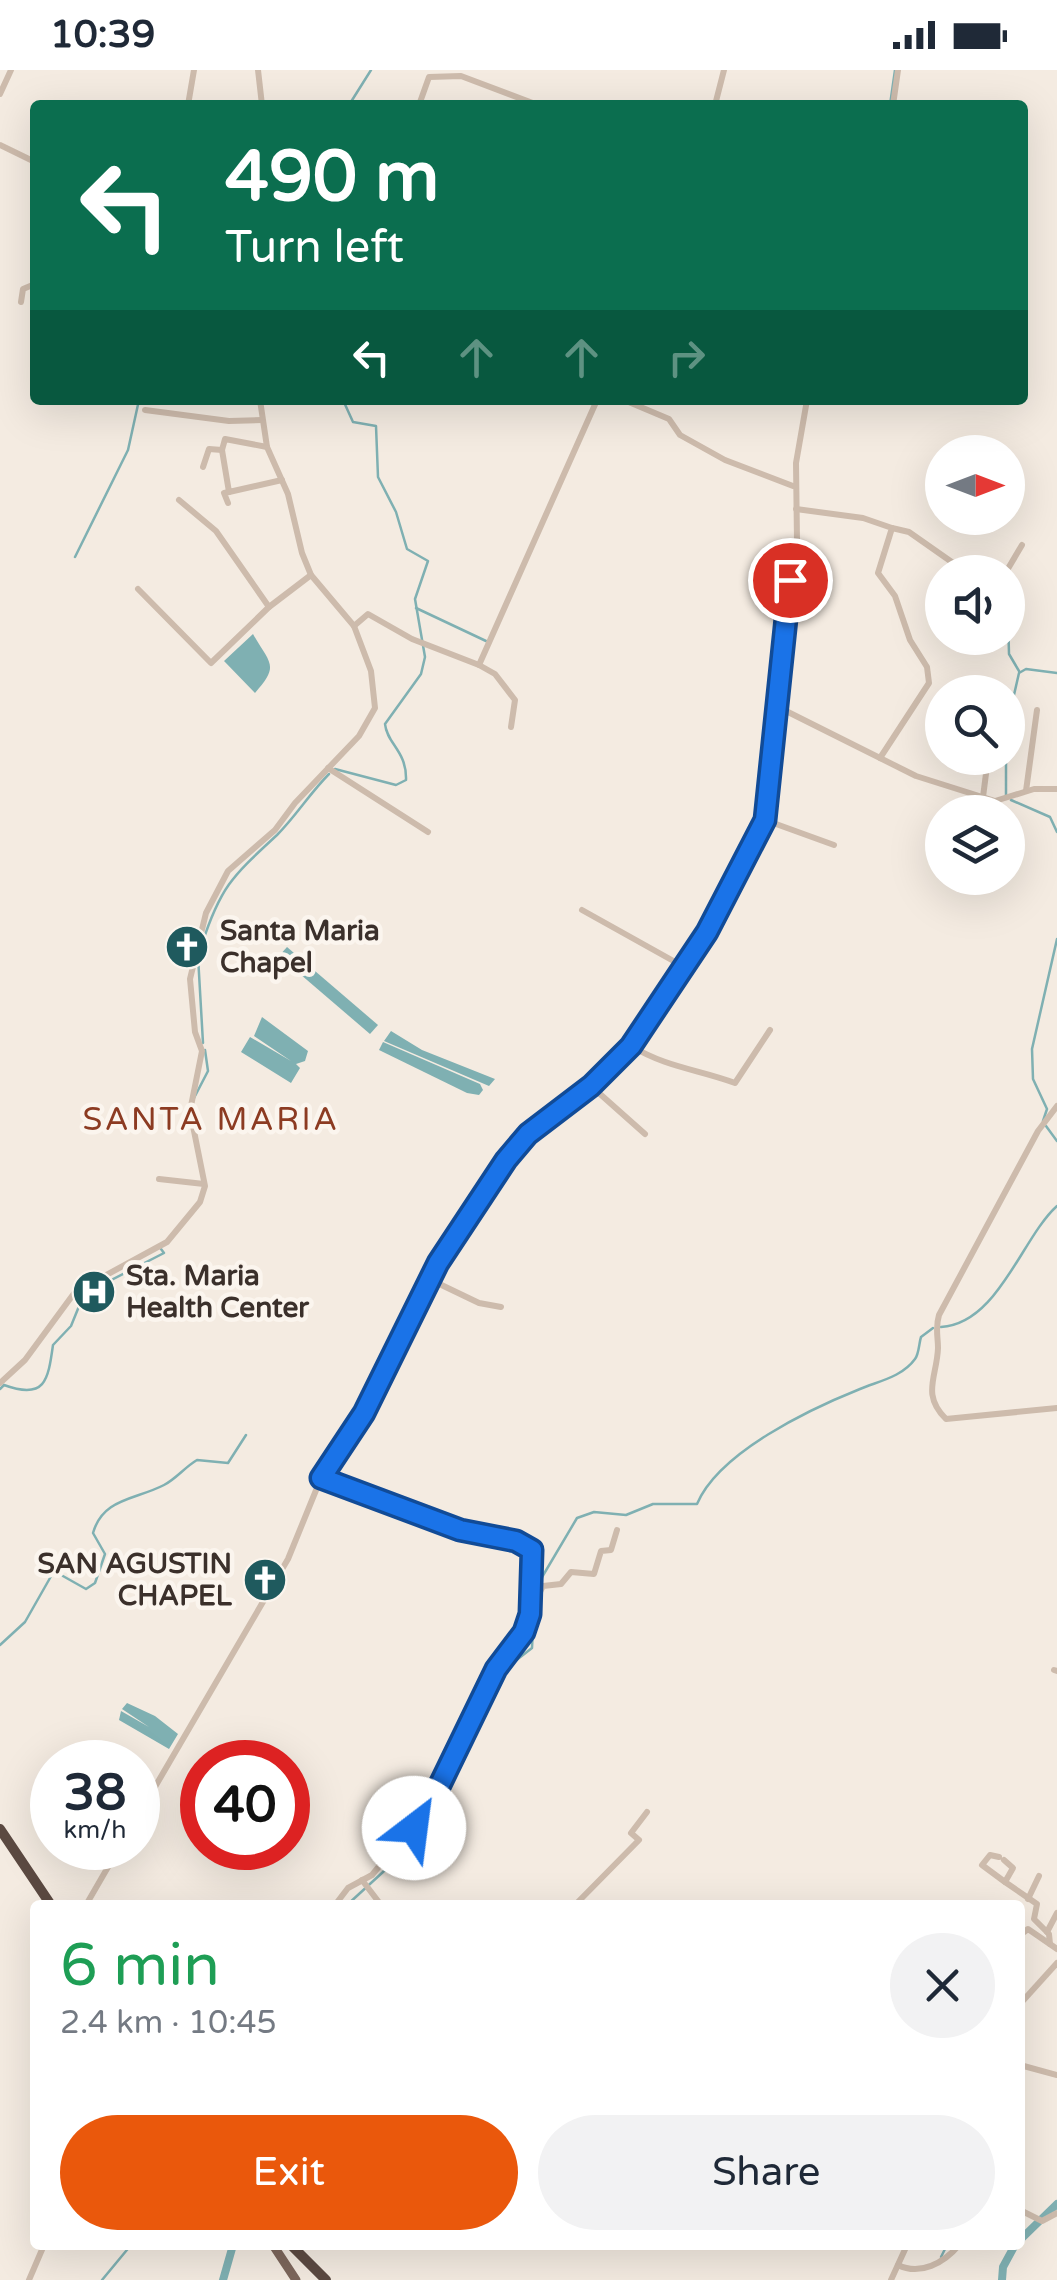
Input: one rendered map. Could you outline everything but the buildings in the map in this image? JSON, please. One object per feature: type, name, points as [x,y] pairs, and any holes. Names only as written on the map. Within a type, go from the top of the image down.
[{"type":"highway","points":[[0,1829],[47,1900]]},
{"type":"highway","points":[[296,2250],[326,2280]]},
{"type":"main road","points":[[276,2250],[295,2279]]},
{"type":"main road","points":[[295,2279],[293,2262],[300,2255]]},
{"type":"street","points":[[0,94],[11,70]]},
{"type":"street","points":[[189,100],[194,70]]},
{"type":"street","points":[[258,70],[261,100]]},
{"type":"street","points":[[716,100],[724,70]]},
{"type":"street","points":[[895,100],[898,70]]},
{"type":"street","points":[[421,100],[429,77],[452,75],[524,100]]},
{"type":"street","points":[[0,145],[30,160]]},
{"type":"street","points":[[21,302],[23,288],[30,286]]},
{"type":"street","points":[[0,1382],[25,1360],[75,1292],[167,1242],[193,1213],[204,1184],[190,1111],[202,1052],[190,1003],[194,952],[206,912],[228,871],[275,830],[368,725],[375,708],[371,671],[354,626],[311,576],[282,480],[267,446],[260,405]]},
{"type":"street","points":[[479,665],[595,405]]},
{"type":"street","points":[[633,405],[673,421],[680,436],[724,460],[794,486]]},
{"type":"street","points":[[642,405],[643,411]]},
{"type":"street","points":[[160,1778],[288,1560],[321,1478],[364,1413],[429,1279],[467,1216],[528,1134],[591,1086],[631,1046],[686,968],[765,820],[774,705],[797,541],[794,486],[806,405]]},
{"type":"street","points":[[145,410],[229,421],[262,420]]},
{"type":"street","points":[[229,492],[222,450],[227,438],[267,446]]},
{"type":"street","points":[[203,468],[209,449],[222,450]]},
{"type":"street","points":[[228,503],[224,493],[282,480]]},
{"type":"street","points":[[180,500],[216,531],[270,608]]},
{"type":"street","points":[[796,509],[813,508],[846,519],[863,518],[909,532],[942,555]]},
{"type":"street","points":[[880,758],[929,684],[927,667],[910,640],[894,596],[878,573],[892,528]]},
{"type":"street","points":[[1016,555],[1022,546]]},
{"type":"street","points":[[138,589],[211,663],[311,576]]},
{"type":"street","points":[[354,626],[368,614],[412,639],[495,674],[514,700],[511,727]]},
{"type":"street","points":[[774,705],[880,758],[978,795]]},
{"type":"street","points":[[1026,791],[1037,710]]},
{"type":"street","points":[[328,768],[428,832]]},
{"type":"street","points":[[1016,795],[1057,789]]},
{"type":"street","points":[[765,820],[834,846]]},
{"type":"street","points":[[582,910],[686,968]]},
{"type":"street","points":[[631,1046],[678,1070],[702,1069],[735,1083],[770,1030]]},
{"type":"street","points":[[591,1086],[645,1134]]},
{"type":"street","points":[[1057,1106],[1038,1131],[979,1236],[936,1327],[938,1348],[929,1380],[934,1403],[946,1419],[1057,1408]]},
{"type":"street","points":[[158,1179],[204,1184]]},
{"type":"street","points":[[429,1279],[480,1303],[500,1307]]},
{"type":"street","points":[[321,1478],[460,1530],[530,1548],[535,1594],[524,1632],[474,1710],[432,1801],[366,1884],[348,1888],[339,1900]]},
{"type":"street","points":[[535,1594],[544,1586],[561,1584],[571,1572],[594,1574],[601,1551],[611,1550],[616,1530]]},
{"type":"street","points":[[580,1900],[638,1840],[630,1833],[647,1812]]},
{"type":"street","points":[[1005,1882],[1013,1868],[1002,1858],[990,1855],[982,1865],[1005,1882],[1028,1899],[1037,1904],[1034,1919],[1047,1932],[1054,1947]]},
{"type":"street","points":[[89,1900],[106,1870]]},
{"type":"street","points":[[1028,1899],[1040,1876]]},
{"type":"street","points":[[366,1884],[377,1900]]},
{"type":"street","points":[[1047,1932],[1057,1913]]},
{"type":"street","points":[[1025,1931],[1028,1929],[1054,1947]]},
{"type":"street","points":[[1025,1998],[1057,1963]]},
{"type":"street","points":[[1025,2066],[1057,2074]]},
{"type":"street","points":[[1025,2213],[1042,2222],[1057,2213]]},
{"type":"street","points":[[29,2280],[42,2250]]},
{"type":"street","points":[[891,2280],[905,2250]]},
{"type":"street","points":[[940,2262],[946,2250]]},
{"type":"street","points":[[898,2265],[910,2271],[940,2262],[953,2250]]},
{"type":"water","points":[[253,634],[270,664],[268,676],[255,693],[224,661]]},
{"type":"water","points":[[287,947],[378,1025],[370,1034],[279,956]]},
{"type":"water","points":[[262,1017],[308,1051],[305,1061],[296,1064],[300,1068],[291,1083],[241,1052],[250,1037],[291,1061],[254,1036]]},
{"type":"water","points":[[391,1031],[422,1050],[495,1079],[489,1086],[384,1041]]},
{"type":"water","points":[[383,1042],[480,1084],[483,1090],[479,1095],[467,1093],[379,1050]]},
{"type":"water","points":[[127,1703],[155,1716],[178,1734],[169,1749],[160,1740],[119,1720],[121,1711],[149,1727],[122,1709]]},
{"type":"waterway","points":[[352,100],[371,70]]},
{"type":"waterway","points":[[891,100],[895,70]]},
{"type":"waterway","points":[[75,557],[128,450],[138,405]]},
{"type":"waterway","points":[[335,769],[396,785],[406,780],[403,762],[385,724],[421,674],[425,657],[415,599],[428,561],[407,549],[396,512],[378,477],[376,426],[353,422],[345,405]]},
{"type":"waterway","points":[[416,608],[486,641]]},
{"type":"waterway","points":[[1010,655],[1019,671]]},
{"type":"waterway","points":[[1019,675],[1026,669],[1057,673]]},
{"type":"waterway","points":[[202,944],[230,882],[284,828],[329,774]]},
{"type":"waterway","points":[[1006,775],[1006,795]]},
{"type":"waterway","points":[[1025,806],[1050,817],[1057,832]]},
{"type":"waterway","points":[[1043,1121],[1047,1109],[1033,1079],[1032,1049],[1057,939]]},
{"type":"waterway","points":[[198,956],[203,1043]]},
{"type":"waterway","points":[[194,1098],[208,1071],[205,1050]]},
{"type":"waterway","points":[[1046,1126],[1057,1141]]},
{"type":"waterway","points":[[941,1327],[961,1322],[994,1296],[1057,1206]]},
{"type":"waterway","points":[[0,1389],[4,1385],[28,1390],[42,1384],[53,1345],[71,1326],[84,1294],[164,1253],[161,1249]]},
{"type":"waterway","points":[[352,1900],[395,1861],[430,1818],[501,1672],[532,1648],[535,1589],[577,1518],[594,1512],[626,1515],[653,1504],[697,1504],[725,1467],[768,1435],[817,1408],[904,1370],[916,1357],[921,1337],[933,1328]]},
{"type":"waterway","points":[[0,1645],[25,1622],[54,1571],[86,1589],[95,1583],[105,1554],[93,1533],[112,1506],[164,1485],[197,1460],[228,1463],[246,1435]]},
{"type":"waterway","points":[[1025,2235],[1057,2204]]},
{"type":"waterway","points":[[102,2280],[127,2250]]},
{"type":"waterway","points":[[223,2280],[232,2250]]},
{"type":"waterway","points":[[941,2257],[944,2250]]},
{"type":"waterway","points":[[1002,2280],[1003,2267],[1012,2250]]},
{"type":"place","name":"Santa Maria Chapel","points":[[187,947]]},
{"type":"place","name":"Sta. Maria Health Center","points":[[94,1292]]},
{"type":"place","name":"SAN AGUSTIN CHAPEL","points":[[265,1580]]},
{"type":"district","name":"SANTA MARIA","points":[[211,1120]]},
{"type":"route","points":[[414,1828],[432,1801],[496,1669],[524,1632],[532,1594],[532,1550],[501,1536],[460,1530],[321,1478],[364,1413],[438,1263],[506,1160],[528,1134],[591,1086],[631,1046],[691,962],[707,932],[765,820],[790,580]]}]
